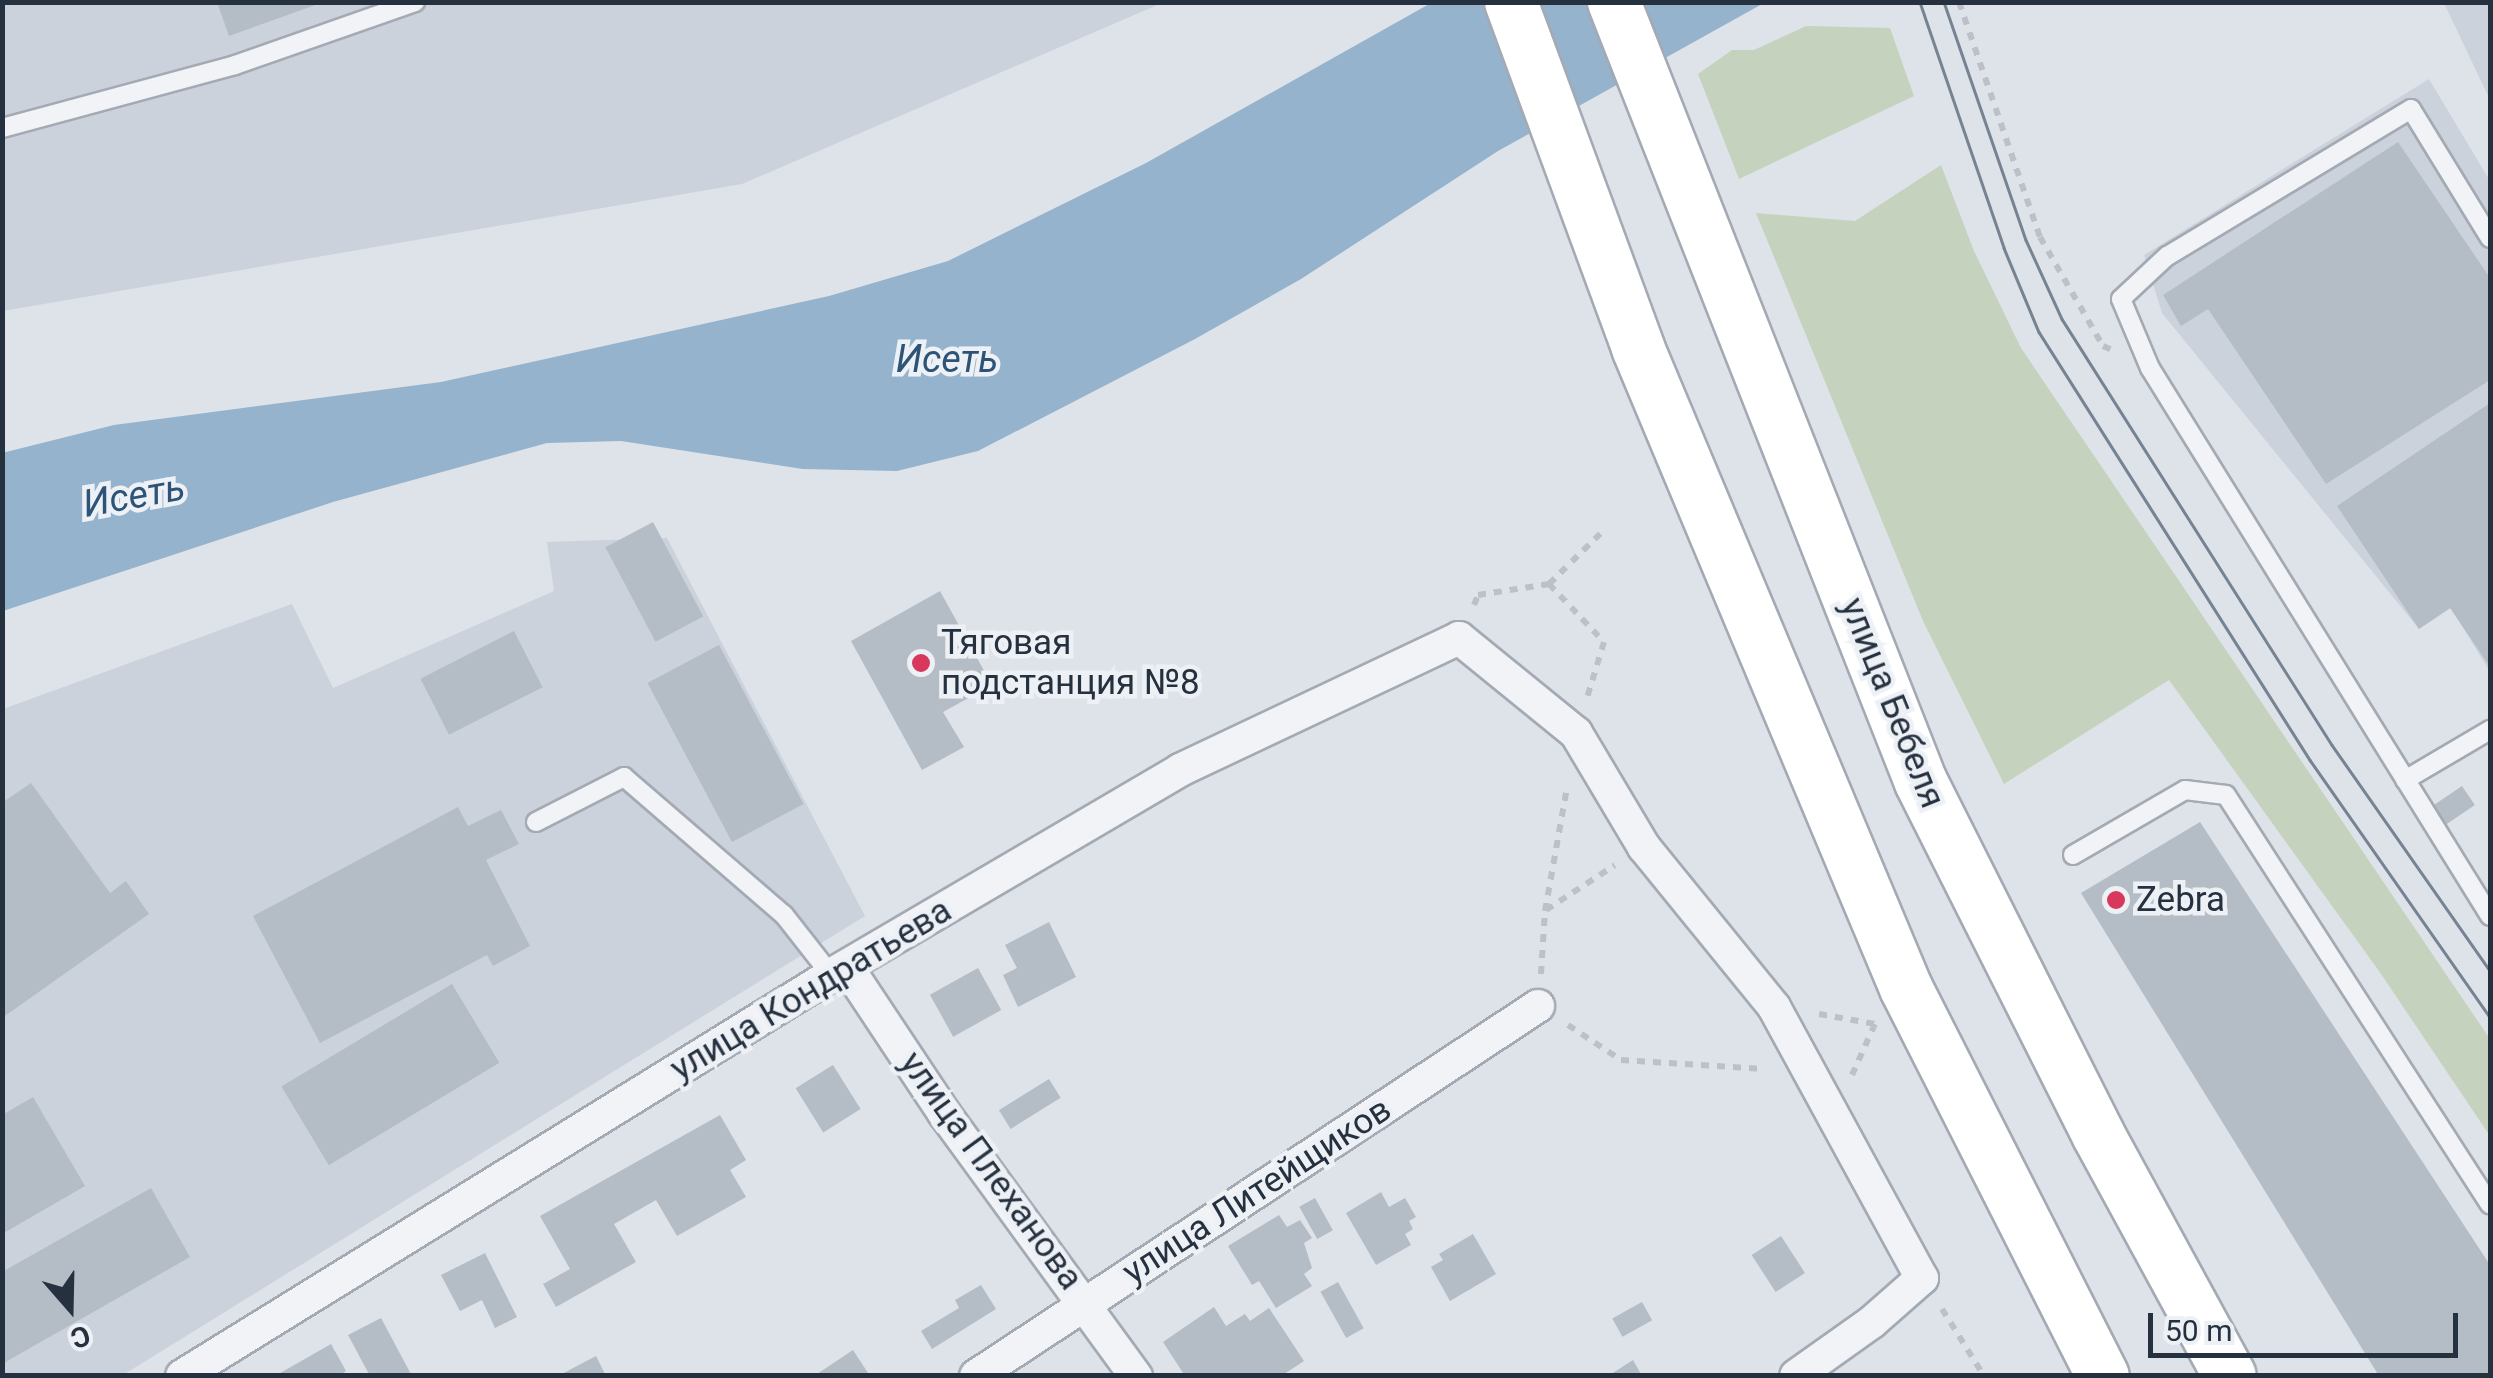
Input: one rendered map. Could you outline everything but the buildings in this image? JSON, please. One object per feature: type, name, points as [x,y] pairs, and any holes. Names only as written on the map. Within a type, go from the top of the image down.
[{"type":"main road","points":[[1510,2],[1638,348],[1906,988],[2103,1376]]},
{"type":"main road","name":"улица Бебеля","points":[[1614,2],[1921,782],[2098,1136],[2230,1376]]},
{"type":"street","name":"улица Кондратьева","points":[[182,1376],[839,971],[1180,770],[1459,638],[1576,733],[1644,847]]},
{"type":"street","points":[[1644,847],[1774,1007],[1922,1278],[1872,1322],[1796,1376]]},
{"type":"street","name":"улица Плеханова","points":[[839,971],[1086,1302],[1136,1376]]},
{"type":"street","name":"улица Литейщиков","points":[[976,1376],[1538,1006]]},
{"type":"lane","points":[[2,128],[235,65],[415,2]]},
{"type":"lane","points":[[2490,238],[2411,109],[2167,256],[2121,300],[2150,368],[2490,916]]},
{"type":"lane","points":[[2406,780],[2490,730]]},
{"type":"lane","points":[[536,822],[624,776],[784,915],[839,971]]},
{"type":"lane","points":[[2073,855],[2186,790],[2226,795],[2490,1204]]},
{"type":"path","points":[[1958,2],[2040,237],[2103,346],[2150,368]]},
{"type":"path","points":[[1549,584],[1604,530]]},
{"type":"path","points":[[1644,847],[1545,911],[1538,1006],[1621,1060],[1809,1071]]},
{"type":"path","points":[[1922,1278],[1984,1376]]},
{"type":"shaded area","points":[[3,3],[1162,3],[742,184],[3,311]]},
{"type":"shaded area","points":[[2444,3],[2490,3],[2490,100]]},
{"type":"shaded area","points":[[2429,79],[2490,181],[2490,672],[2451,608],[2419,629],[2162,313],[2144,255]]},
{"type":"shaded area","points":[[667,538],[865,916],[123,1375],[3,1376],[3,709],[292,604],[333,688],[554,591],[547,542]]},
{"type":"green space","points":[[1806,26],[1890,28],[1914,96],[1739,179],[1698,74],[1732,50],[1754,50]]},
{"type":"green space","points":[[1941,165],[1974,251],[2021,348],[2490,1039],[2490,1136],[2379,971],[2169,680],[2004,784],[1923,621],[1756,213],[1855,221]]},
{"type":"water","name":"Исеть","points":[[1431,3],[1764,3],[1498,151],[1301,279],[1195,339],[978,451],[897,471],[803,469],[621,441],[547,443],[333,502],[3,611],[2,453],[114,425],[441,382],[829,296],[948,261],[1146,163]]},
{"type":"tram line","points":[[1920,2],[2004,248],[2039,332],[2310,760],[2490,1017]]},
{"type":"tram line","points":[[1944,2],[2026,240],[2062,319],[2332,745],[2490,971]]},
{"type":"place","name":"Тяговая подстанция №8","points":[[921,663]]},
{"type":"place","name":"Zebra","points":[[2116,900]]}]
